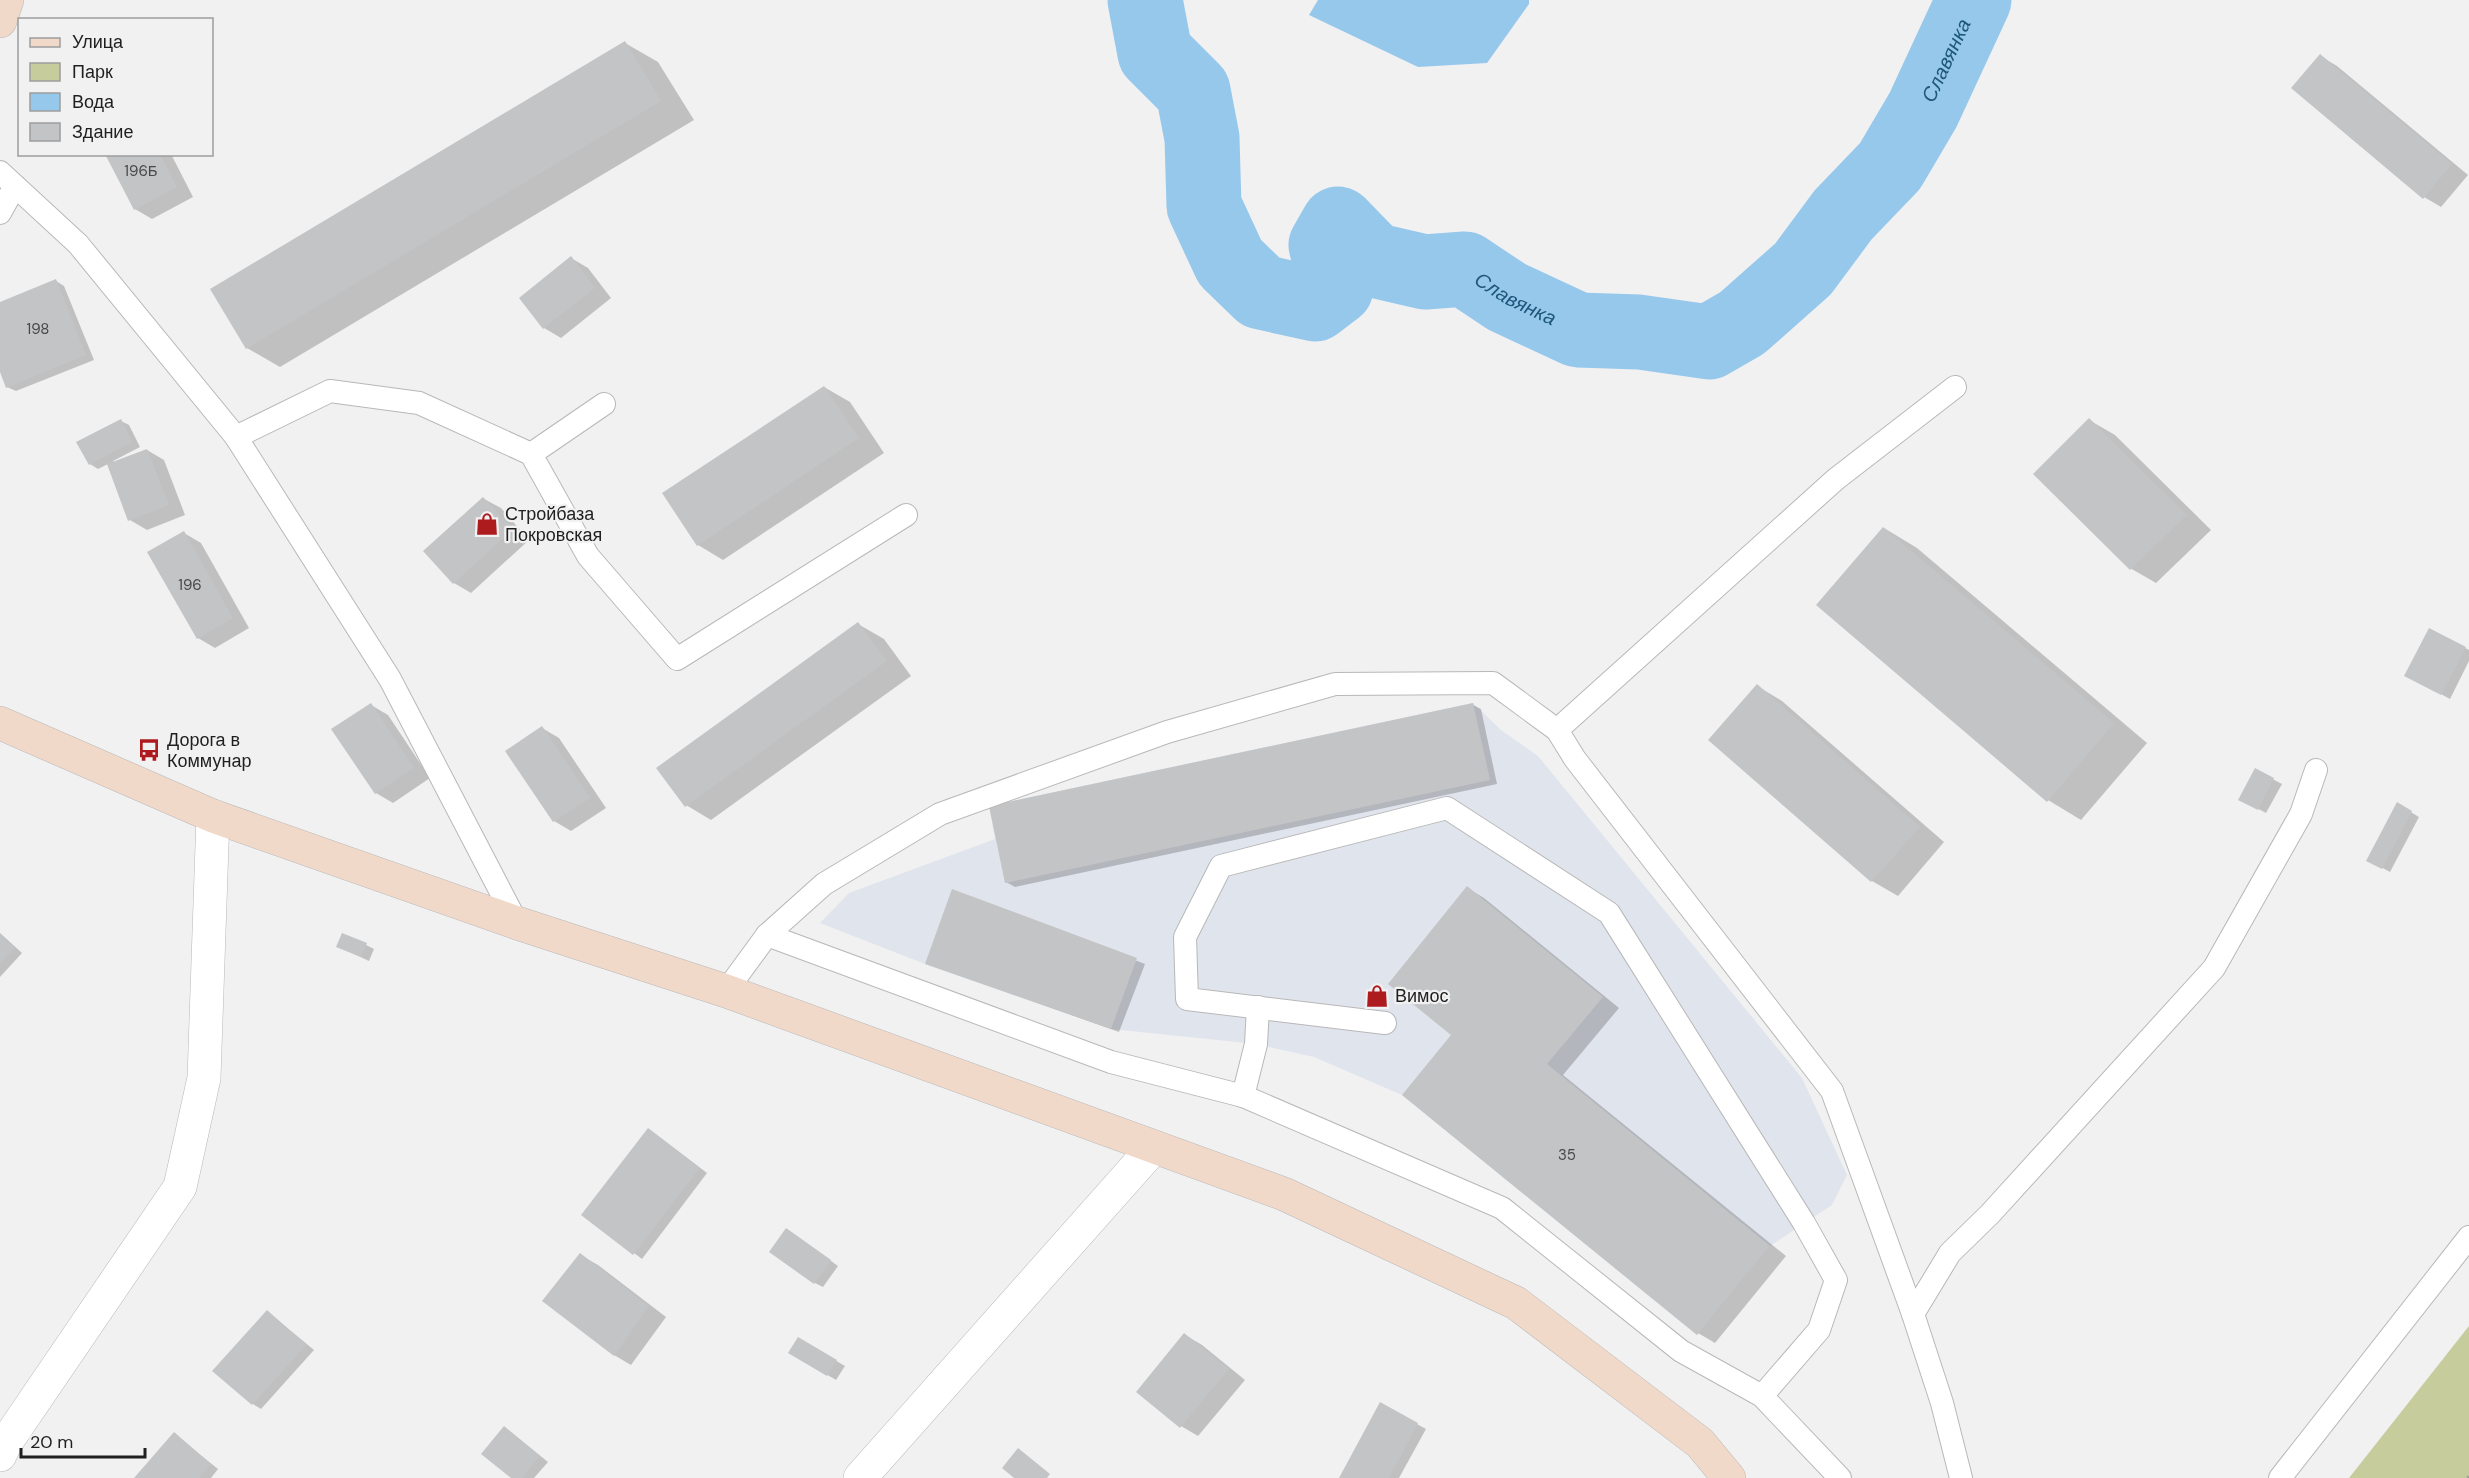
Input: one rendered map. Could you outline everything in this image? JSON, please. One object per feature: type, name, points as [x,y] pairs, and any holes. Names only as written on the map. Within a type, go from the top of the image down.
[{"type":"main road","points":[[0,21],[7,0]]},
{"type":"main road","points":[[0,723],[213,816],[518,922],[726,991],[1284,1194],[1516,1303],[1700,1443],[1729,1478]]},
{"type":"street","points":[[0,1455],[4,1444],[180,1187],[204,1078],[213,816]]},
{"type":"street","points":[[860,1478],[1154,1147]]},
{"type":"lane","points":[[0,213],[8,179],[78,244],[236,437],[390,679],[518,922]]},
{"type":"lane","points":[[1557,730],[1836,479],[1955,387]]},
{"type":"lane","points":[[236,437],[330,391],[419,403],[531,454],[588,556],[677,659],[906,515]]},
{"type":"lane","points":[[531,454],[604,404]]},
{"type":"lane","points":[[726,991],[767,935],[824,884],[940,814],[1167,732],[1335,684],[1493,683],[1557,730],[1575,759],[1832,1091],[1913,1314],[1942,1403],[1961,1478]]},
{"type":"lane","points":[[1913,1314],[1950,1253],[1990,1214],[2214,968],[2301,814],[2316,770]]},
{"type":"lane","points":[[1385,1023],[1187,999],[1185,937],[1221,866],[1447,808],[1609,913],[1804,1223],[1836,1280],[1819,1330],[1762,1396]]},
{"type":"lane","points":[[767,935],[1111,1062],[1243,1096],[1502,1208],[1681,1351],[1762,1396],[1840,1478]]},
{"type":"lane","points":[[1243,1096],[1256,1044],[1258,1007]]},
{"type":"lane","points":[[2280,1478],[2469,1237]]},
{"type":"shaded area","name":"Вимос","points":[[1473,703],[1501,730],[1538,756],[1802,1078],[1847,1175],[1832,1205],[1770,1246],[1697,1335],[1402,1095],[1314,1057],[1256,1044],[1111,1029],[925,964],[820,923],[849,893],[995,839],[989,806]]},
{"type":"green space","points":[[2469,1326],[2469,1478],[2349,1478]]},
{"type":"water","points":[[1318,0],[1529,0],[1529,4],[1487,63],[1418,67],[1309,15]]},
{"type":"building","points":[[625,41],[661,101],[246,349],[210,289]]},
{"type":"building","points":[[2320,54],[2452,164],[2423,199],[2291,88]]},
{"type":"building","points":[[106,156],[161,156],[177,187],[134,210]]},
{"type":"building","points":[[571,256],[595,288],[543,329],[519,298]]},
{"type":"building","points":[[56,279],[86,355],[6,388],[0,372],[0,302]]},
{"type":"building","points":[[824,386],[859,438],[697,546],[662,493]]},
{"type":"building","points":[[2089,418],[2187,515],[2130,570],[2033,474]]},
{"type":"building","points":[[121,419],[132,442],[89,465],[76,442]]},
{"type":"building","points":[[147,449],[169,505],[128,521],[107,464]]},
{"type":"building","points":[[483,497],[513,529],[453,584],[423,551]]},
{"type":"building","points":[[1883,527],[2114,723],[2047,802],[1816,605]]},
{"type":"building","points":[[184,531],[233,618],[197,639],[147,552]]},
{"type":"building","points":[[858,622],[887,661],[685,807],[656,768]]},
{"type":"building","points":[[2429,628],[2466,647],[2441,695],[2404,676]]},
{"type":"building","points":[[1757,684],[1920,827],[1871,882],[1708,740]]},
{"type":"building","points":[[371,703],[414,768],[375,794],[331,729]]},
{"type":"building","points":[[1473,703],[1490,780],[1005,883],[989,806]]},
{"type":"building","points":[[542,726],[590,798],[553,822],[505,751]]},
{"type":"building","points":[[2255,768],[2274,778],[2258,810],[2238,800]]},
{"type":"building","points":[[2397,802],[2412,811],[2382,869],[2366,861]]},
{"type":"building","points":[[1467,886],[1603,997],[1547,1064],[1770,1246],[1697,1335],[1402,1095],[1451,1035],[1388,984]]},
{"type":"building","points":[[952,889],[1137,958],[1111,1029],[925,964]]},
{"type":"building","points":[[342,933],[367,943],[361,957],[336,947]]},
{"type":"building","points":[[0,934],[15,948],[0,963]]},
{"type":"building","points":[[648,1128],[700,1168],[633,1255],[581,1215]]},
{"type":"building","points":[[786,1228],[831,1260],[814,1284],[769,1252]]},
{"type":"building","points":[[580,1253],[649,1306],[614,1356],[542,1301]]},
{"type":"building","points":[[267,1310],[306,1345],[252,1405],[212,1371]]},
{"type":"building","points":[[1184,1333],[1229,1369],[1180,1428],[1136,1392]]},
{"type":"building","points":[[798,1337],[837,1360],[827,1376],[788,1353]]},
{"type":"building","points":[[1380,1402],[1418,1423],[1389,1478],[1339,1478]]},
{"type":"building","points":[[504,1426],[540,1456],[522,1478],[511,1478],[481,1454]]},
{"type":"building","points":[[174,1432],[211,1464],[199,1478],[134,1478]]},
{"type":"building","points":[[1018,1448],[1050,1474],[1047,1478],[1014,1478],[1002,1468]]},
{"type":"waterway","name":"Славянка","points":[[1145,0],[1155,53],[1193,91],[1202,138],[1204,206],[1230,262],[1261,292],[1315,304],[1336,288],[1326,245],[1338,224],[1373,260],[1425,272],[1465,269],[1507,297],[1578,330],[1639,332],[1709,342],[1742,323],[1803,269],[1843,215],[1890,166],[1923,110],[1974,0]]},
{"type":"place","name":"Стройбаза Покровская","points":[[487,524]]},
{"type":"place","name":"Дорога в Коммунар","points":[[149,750]]},
{"type":"place","name":"Вимос","points":[[1377,996]]}]
